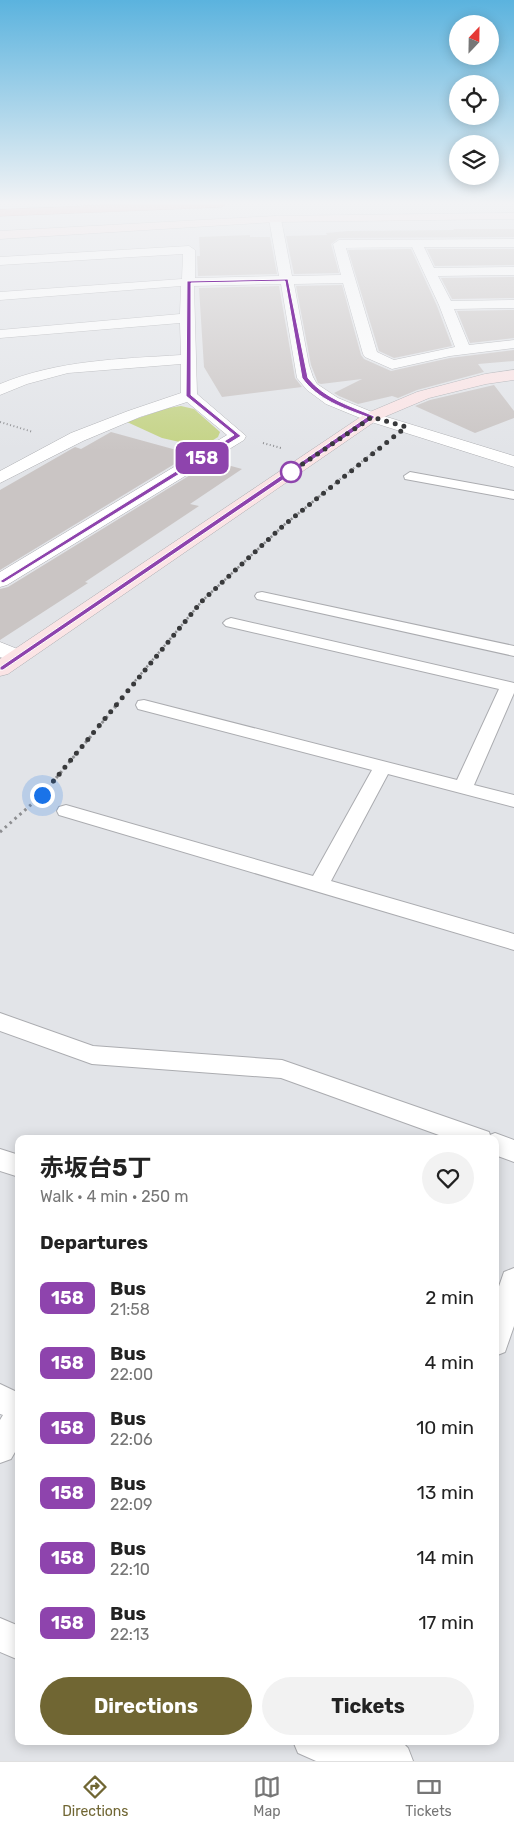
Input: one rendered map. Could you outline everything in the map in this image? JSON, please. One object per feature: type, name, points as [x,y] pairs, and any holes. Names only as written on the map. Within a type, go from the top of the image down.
[{"type":"main road","points":[[6,658],[372,417],[423,395],[514,375]]},
{"type":"street","points":[[0,296],[133,286]]},
{"type":"street","points":[[0,581],[238,436],[189,396],[187,318],[189,286]]},
{"type":"street","points":[[288,286],[305,378],[312,387],[332,401],[372,417],[514,462]]},
{"type":"street","points":[[350,286],[370,354],[383,362],[392,365],[464,350],[514,344]]},
{"type":"street","points":[[437,286],[464,350]]},
{"type":"street","points":[[446,305],[514,304]]},
{"type":"street","points":[[0,334],[187,318]]},
{"type":"street","points":[[0,390],[25,378],[47,372],[81,367],[188,359]]},
{"type":"street","points":[[0,478],[77,437],[134,414],[189,396]]},
{"type":"street","points":[[492,455],[514,446]]},
{"type":"lane","points":[[410,476],[514,495]]},
{"type":"lane","points":[[262,596],[514,651]]},
{"type":"lane","points":[[231,622],[511,688],[463,788]]},
{"type":"lane","points":[[144,706],[514,801]]},
{"type":"lane","points":[[318,884],[383,767]]},
{"type":"lane","points":[[66,810],[514,942]]},
{"type":"lane","points":[[0,1022],[92,1055],[282,1069],[469,1135]]},
{"type":"lane","points":[[499,1145],[514,1150]]},
{"type":"lane","points":[[0,1160],[15,1165]]},
{"type":"lane","points":[[499,1324],[506,1292]]},
{"type":"lane","points":[[0,1399],[15,1406]]},
{"type":"lane","points":[[0,1448],[15,1423]]},
{"type":"lane","points":[[0,1635],[15,1642]]},
{"type":"lane","points":[[321,1745],[363,1761]]},
{"type":"lane","points":[[380,1745],[395,1761]]},
{"type":"path","points":[[134,683],[202,601],[284,525],[406,427]]},
{"type":"path","points":[[238,436],[312,457]]},
{"type":"path","points":[[0,832],[42,795],[122,698]]},
{"type":"green space","points":[[181,406],[194,409],[220,432],[218,437],[202,447],[162,438],[127,422],[168,408]]},
{"type":"building","points":[[279,286],[295,378],[302,387],[222,397],[204,367],[199,288]]},
{"type":"building","points":[[296,286],[342,286],[361,355],[364,359],[391,371],[450,358],[514,350],[514,361],[478,364],[484,372],[417,390],[398,398],[392,396],[358,404],[334,393],[362,379],[321,384],[318,383],[311,365]]},
{"type":"building","points":[[359,286],[428,286],[452,346],[394,358],[379,351]]},
{"type":"building","points":[[445,286],[514,286],[514,298],[452,299]]},
{"type":"building","points":[[514,310],[514,338],[470,343],[457,311]]},
{"type":"building","points":[[494,385],[514,411],[514,418],[475,433],[415,406],[430,400]]},
{"type":"building","points":[[111,432],[191,454],[0,570],[0,490],[75,447],[81,449]]},
{"type":"building","points":[[213,461],[242,469],[190,504],[199,506],[85,582],[88,583],[0,640],[0,589],[8,587]]},
{"type":"bus line","name":"158","points":[[0,581],[238,436],[189,396],[187,318],[189,286]]},
{"type":"bus line","name":"158","points":[[0,669],[372,417],[332,401],[312,387],[305,378],[288,286]]},
{"type":"route","points":[[42,795],[202,601],[284,525],[397,432],[406,427],[372,417],[291,472]]}]
